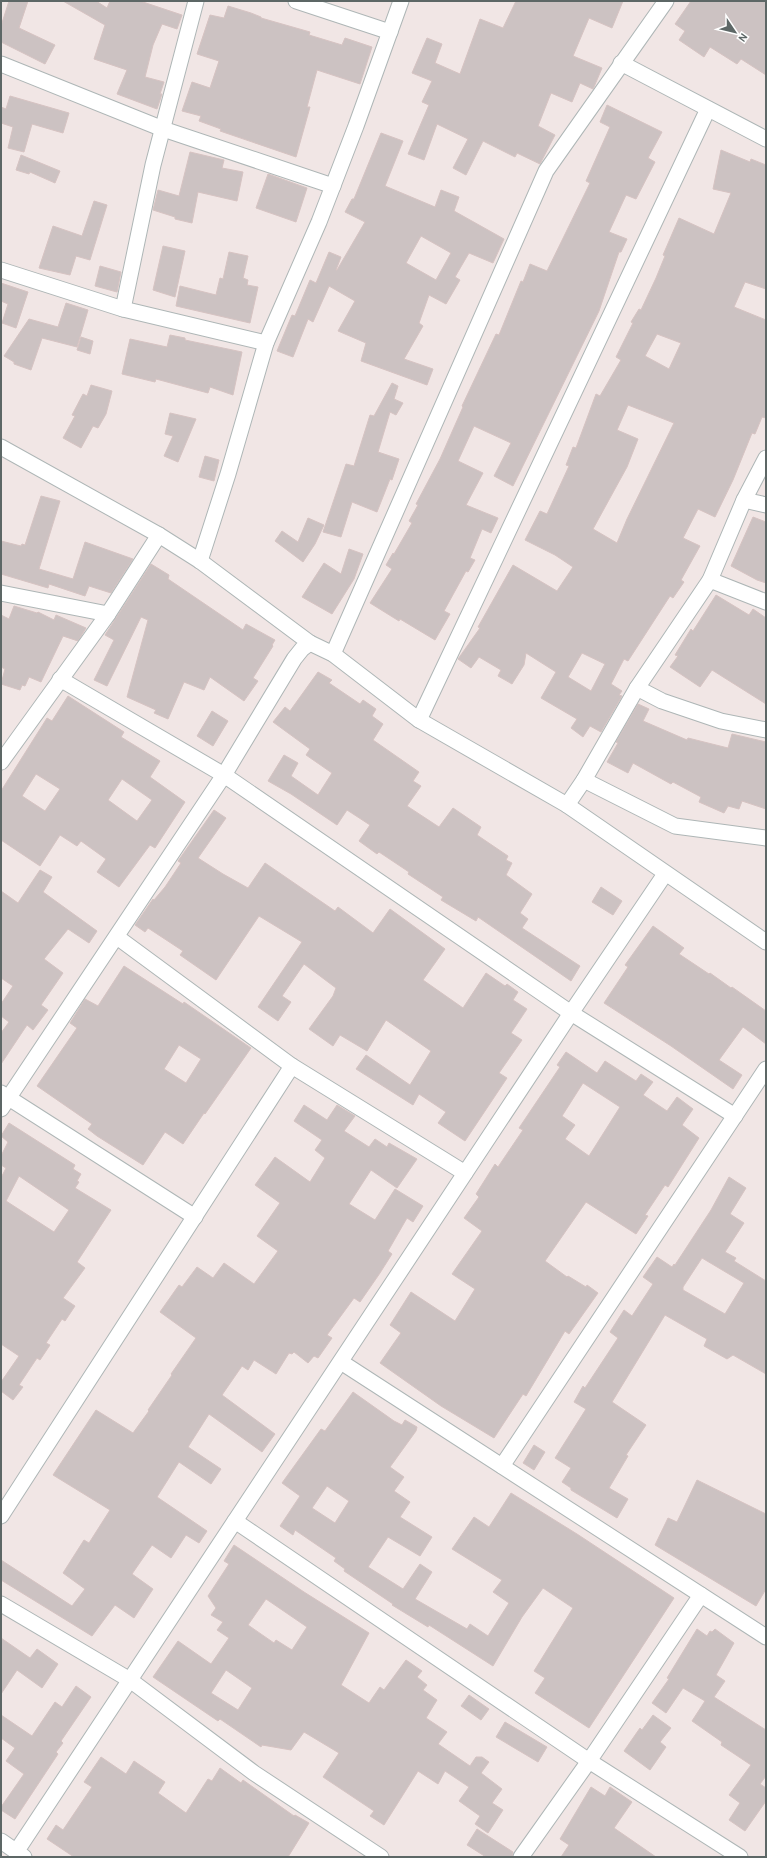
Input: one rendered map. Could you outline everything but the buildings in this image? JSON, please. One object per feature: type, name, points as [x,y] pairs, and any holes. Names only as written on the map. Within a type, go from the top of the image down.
[{"type":"street","points":[[123,309],[153,165],[196,1]]},
{"type":"street","points":[[296,1],[390,32]]},
{"type":"street","points":[[200,561],[228,474],[266,343],[333,186],[401,1]]},
{"type":"street","points":[[332,654],[546,171],[666,1]]},
{"type":"street","points":[[621,63],[766,139]]},
{"type":"street","points":[[1,64],[162,129],[333,186]]},
{"type":"street","points":[[419,720],[708,109]]},
{"type":"street","points":[[1,270],[123,309],[266,343]]},
{"type":"street","points":[[1,447],[159,535],[200,561],[310,643],[332,654],[419,720],[567,805],[665,874],[766,942]]},
{"type":"street","points":[[567,805],[584,780],[637,688],[710,580],[744,500],[766,458]]},
{"type":"street","points":[[744,500],[766,505]]},
{"type":"street","points":[[1,762],[108,614],[159,535]]},
{"type":"street","points":[[710,580],[766,602]]},
{"type":"street","points":[[1,593],[108,614]]},
{"type":"street","points":[[195,1217],[4,1100],[117,937],[224,775],[294,659],[302,649],[310,643]]},
{"type":"street","points":[[60,679],[224,775],[571,1013],[735,1116]]},
{"type":"street","points":[[637,688],[662,701],[721,721],[766,730]]},
{"type":"street","points":[[584,780],[675,826],[766,838]]},
{"type":"street","points":[[1,1841],[20,1854],[130,1680],[571,1013],[665,874]]},
{"type":"street","points":[[117,937],[292,1066],[465,1173]]},
{"type":"street","points":[[1,1516],[292,1066]]},
{"type":"street","points":[[502,1466],[766,1069]]},
{"type":"street","points":[[341,1362],[766,1637]]},
{"type":"street","points":[[235,1521],[589,1761],[740,1857]]},
{"type":"street","points":[[522,1857],[701,1595]]},
{"type":"street","points":[[1,1604],[130,1680],[254,1773],[381,1857]]}]
